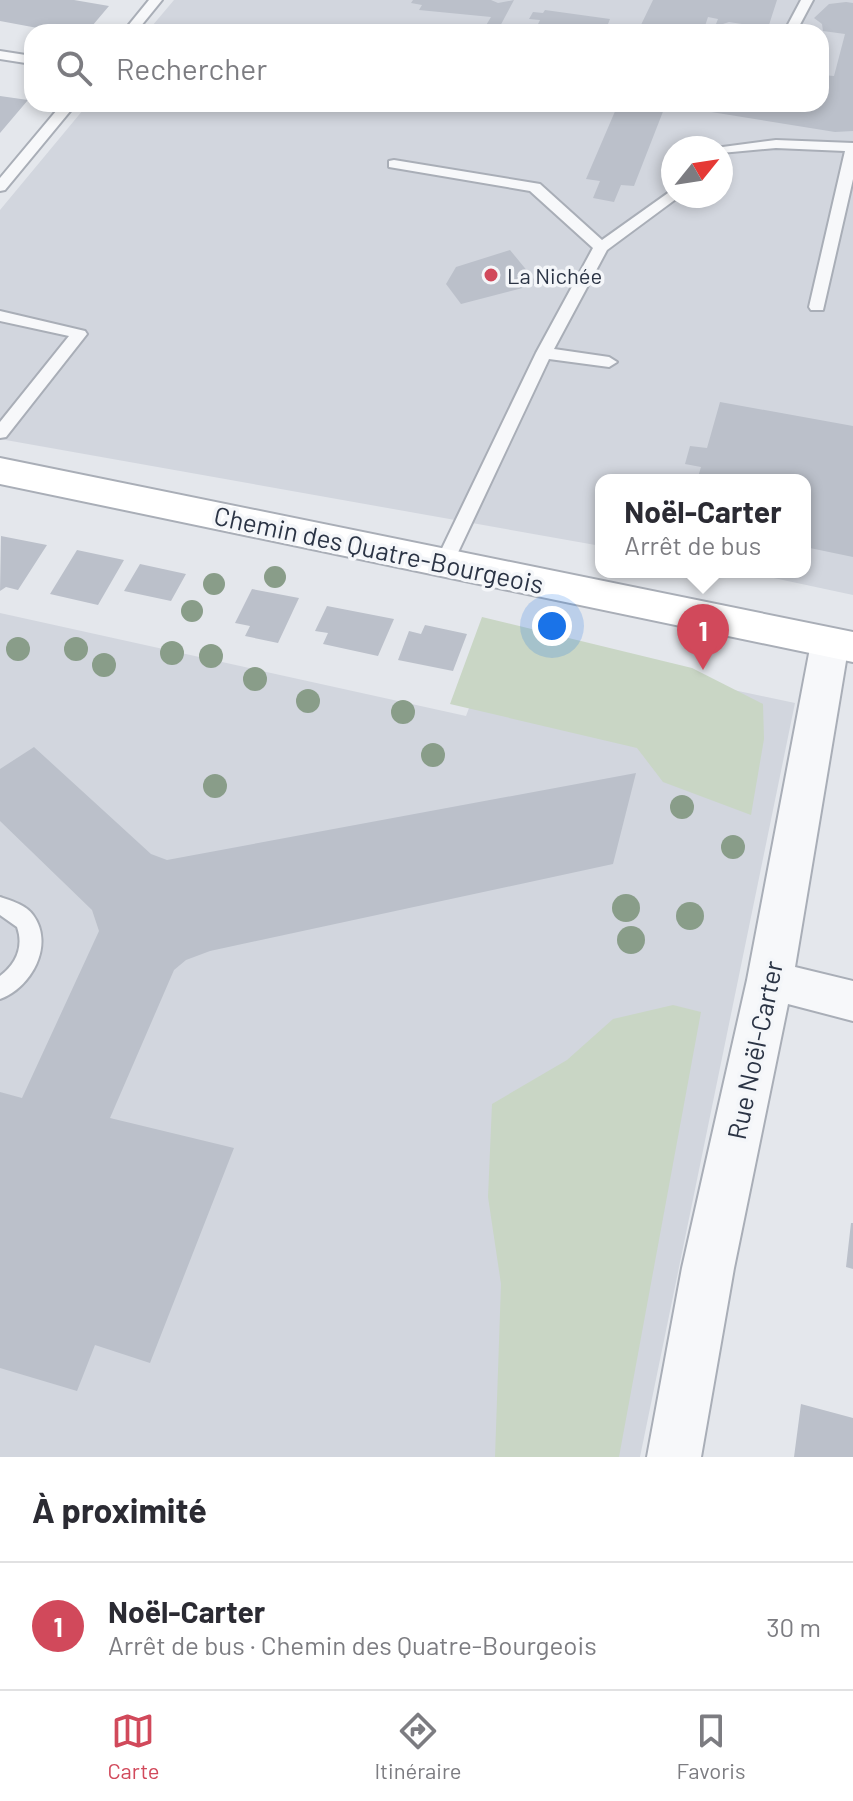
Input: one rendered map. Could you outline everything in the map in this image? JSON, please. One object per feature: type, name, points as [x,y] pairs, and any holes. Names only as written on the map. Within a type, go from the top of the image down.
[{"type":"main road","name":"Chemin des Quatre-Bourgeois","points":[[0,471],[841,645]]},
{"type":"street","name":"Rue Noël-Carter","points":[[674,1457],[708,1268],[841,645]]},
{"type":"street","points":[[770,980],[853,1001]]},
{"type":"lane","points":[[136,24],[156,0]]},
{"type":"lane","points":[[794,24],[807,0]]},
{"type":"lane","points":[[0,55],[24,59]]},
{"type":"lane","points":[[0,187],[62,112]]},
{"type":"lane","points":[[733,148],[776,144],[853,147],[817,307]]},
{"type":"lane","points":[[394,164],[535,187],[601,247]]},
{"type":"lane","points":[[444,563],[544,353],[601,247],[661,204]]},
{"type":"lane","points":[[0,316],[79,334],[0,433]]},
{"type":"lane","points":[[544,353],[609,362]]},
{"type":"lane","points":[[0,906],[21,916],[30,928],[33,942],[31,957],[22,972],[0,989]]},
{"type":"shaded area","points":[[174,0],[853,0],[853,595],[774,578],[811,578],[811,474],[595,474],[595,545],[0,439],[0,210],[81,112],[829,112],[829,24],[154,24]]},
{"type":"shaded area","points":[[0,613],[466,716],[495,639],[795,703],[640,1457],[0,1457]]},
{"type":"green space","points":[[482,617],[692,668],[763,704],[764,739],[751,815],[663,782],[637,748],[450,704]]},
{"type":"green space","points":[[673,1005],[701,1012],[619,1457],[495,1457],[501,1284],[488,1197],[492,1104],[567,1060],[613,1019]]},
{"type":"building","points":[[0,0],[74,0],[109,6],[94,24],[24,25],[0,21]]},
{"type":"building","points":[[413,0],[491,0],[498,3],[514,0],[501,24],[487,24],[491,17],[419,10],[422,5],[411,3]]},
{"type":"building","points":[[653,0],[777,0],[769,24],[716,24],[718,19],[708,17],[706,24],[641,24]]},
{"type":"building","points":[[853,3],[853,131],[835,132],[711,112],[829,112],[829,76],[834,76],[845,34],[829,32],[829,24],[822,24],[814,18],[829,4]]},
{"type":"building","points":[[545,10],[610,19],[608,24],[538,24],[540,20],[529,19],[533,12],[543,13]]},
{"type":"building","points":[[0,96],[24,99],[24,105],[0,133]]},
{"type":"building","points":[[615,112],[663,112],[634,186],[621,185],[614,202],[593,198],[600,181],[586,179]]},
{"type":"building","name":"La Nichée","points":[[510,250],[538,284],[461,304],[446,284],[456,267]]},
{"type":"building","points":[[720,402],[853,426],[853,557],[811,548],[811,474],[699,474],[701,467],[685,464],[690,446],[707,448]]},
{"type":"building","points":[[1,536],[47,545],[18,590],[6,587],[0,591]]},
{"type":"building","points":[[77,550],[124,560],[98,605],[50,594]]},
{"type":"building","points":[[140,564],[186,574],[171,601],[124,591]]},
{"type":"building","points":[[252,589],[299,598],[278,643],[245,636],[250,626],[235,623]]},
{"type":"building","points":[[327,606],[394,619],[378,656],[323,644],[328,633],[315,631]]},
{"type":"building","points":[[425,625],[467,634],[453,671],[398,660],[409,631],[421,634]]},
{"type":"building","points":[[34,747],[151,854],[167,860],[636,773],[613,864],[210,951],[186,960],[174,970],[110,1118],[234,1148],[150,1363],[95,1345],[77,1391],[0,1368],[0,1092],[22,1098],[99,931],[92,910],[0,821],[0,769]]},
{"type":"building","points":[[853,1223],[853,1269],[846,1267]]},
{"type":"building","points":[[801,1404],[853,1418],[853,1457],[794,1457]]},
{"type":"place","name":"La Nichée","points":[[491,275]]},
{"type":"place","name":"Noël-Carter","points":[[703,670]]}]
